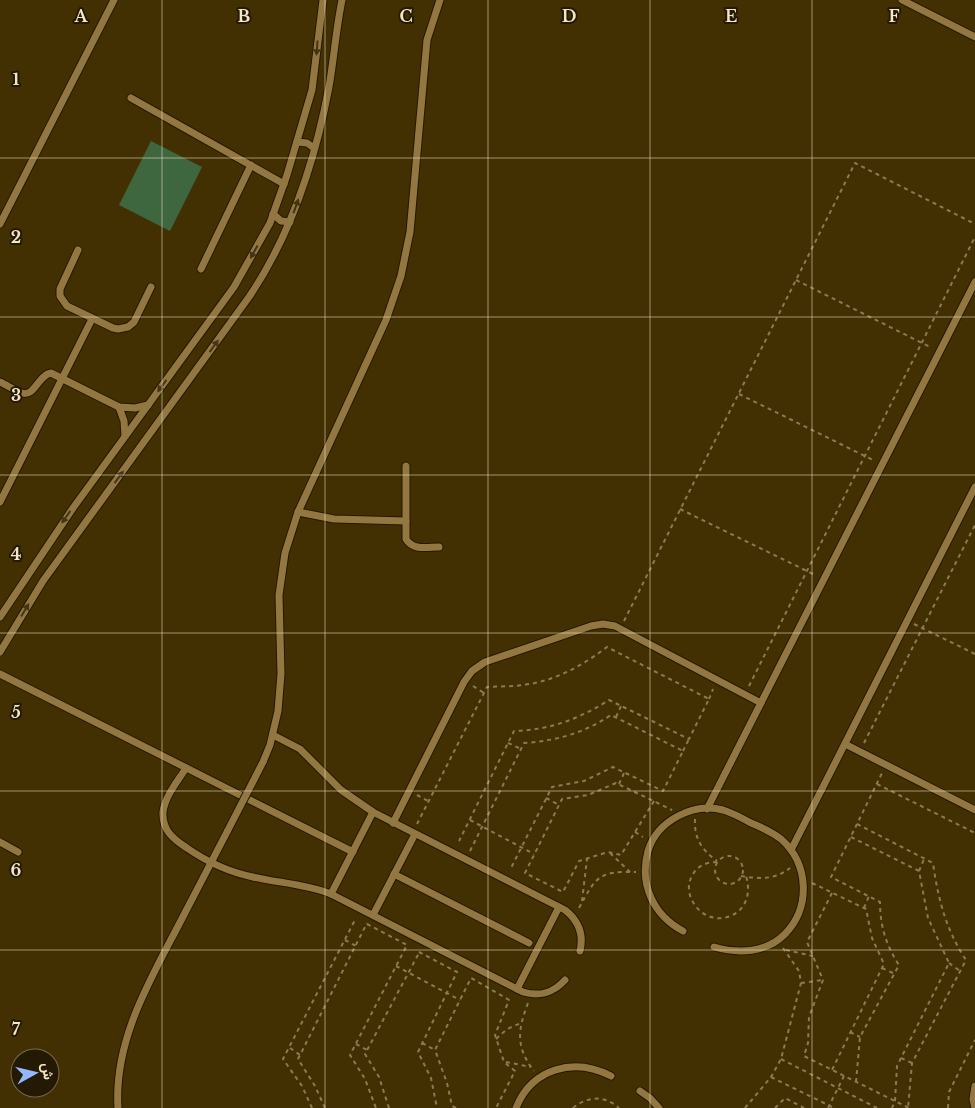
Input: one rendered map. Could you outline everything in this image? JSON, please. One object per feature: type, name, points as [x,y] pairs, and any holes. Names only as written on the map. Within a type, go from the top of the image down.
[{"type":"lane","points":[[0,224],[114,0]]},
{"type":"lane","points":[[0,617],[52,539],[125,436],[234,287],[253,255],[273,214],[284,184],[312,90],[323,0]]},
{"type":"lane","points":[[0,652],[43,581],[265,274],[290,222],[314,148],[328,88],[342,0]]},
{"type":"lane","points":[[118,1108],[121,1059],[131,1021],[147,986],[263,762],[273,735],[278,711],[281,674],[279,595],[285,553],[298,512],[386,320],[401,276],[410,232],[427,40],[440,0]]},
{"type":"lane","points":[[902,0],[975,37]]},
{"type":"lane","points":[[130,98],[284,184]]},
{"type":"lane","points":[[297,142],[307,143],[314,148]]},
{"type":"lane","points":[[201,269],[250,165]]},
{"type":"lane","points":[[273,214],[280,221],[290,222]]},
{"type":"lane","points":[[78,250],[62,283],[60,296],[67,306],[92,319],[118,330],[128,327],[134,322],[151,287]]},
{"type":"lane","points":[[708,809],[975,282]]},
{"type":"lane","points":[[1,497],[92,319]]},
{"type":"lane","points":[[0,382],[26,393],[33,390],[45,375],[54,374],[119,408],[134,408],[148,405]]},
{"type":"lane","points":[[119,408],[124,421],[125,436]]},
{"type":"lane","points":[[406,466],[406,539],[410,545],[415,547],[439,547]]},
{"type":"lane","points":[[791,850],[975,487]]},
{"type":"lane","points":[[298,512],[334,519],[406,521]]},
{"type":"lane","points":[[393,822],[464,682],[472,671],[485,662],[591,626],[603,624],[615,626],[761,703]]},
{"type":"lane","points":[[0,674],[352,852]]},
{"type":"lane","points":[[273,735],[300,749],[341,790],[373,812],[559,907],[571,915],[579,927],[582,942],[580,951]]},
{"type":"lane","points":[[845,744],[975,810]]},
{"type":"lane","points":[[186,768],[166,800],[163,814],[164,821],[174,840],[211,863],[241,875],[306,886],[331,894],[531,994],[546,993],[554,990],[565,980]]},
{"type":"lane","points":[[683,931],[665,920],[655,908],[648,894],[645,873],[646,862],[652,841],[666,823],[681,814],[708,809],[722,810],[767,830],[791,850],[797,861],[803,878],[803,896],[798,913],[790,928],[778,940],[768,946],[736,952],[714,947]]},
{"type":"lane","points":[[331,894],[373,812]]},
{"type":"lane","points":[[373,915],[413,833]]},
{"type":"lane","points":[[0,842],[18,852]]},
{"type":"lane","points":[[394,874],[529,943]]},
{"type":"lane","points":[[518,989],[559,907]]},
{"type":"lane","points":[[516,1108],[524,1092],[540,1077],[554,1070],[573,1066],[593,1068],[611,1076]]},
{"type":"lane","points":[[975,1086],[973,1099],[975,1108]]},
{"type":"lane","points":[[640,1091],[659,1108]]},
{"type":"path","points":[[623,623],[855,163],[975,224]]},
{"type":"path","points":[[748,687],[975,237]]},
{"type":"path","points":[[796,280],[939,352]]},
{"type":"path","points":[[739,394],[882,464]]},
{"type":"path","points":[[680,509],[824,580]]},
{"type":"path","points":[[863,745],[975,524]]},
{"type":"path","points":[[907,621],[975,654]]},
{"type":"path","points":[[413,833],[487,687],[523,685],[556,677],[584,663],[607,647],[709,699],[663,791],[613,767],[584,781],[552,787],[511,868]]},
{"type":"path","points":[[464,682],[484,693]]},
{"type":"path","points":[[459,840],[514,731],[540,730],[566,723],[609,700],[689,739]]},
{"type":"path","points":[[616,718],[622,706]]},
{"type":"path","points":[[466,860],[524,744],[564,737],[585,730],[611,716],[683,751]]},
{"type":"path","points":[[508,743],[521,749]]},
{"type":"path","points":[[856,1082],[860,1037],[899,964],[893,956],[884,936],[880,902],[831,877],[886,765]]},
{"type":"path","points":[[618,784],[624,773]]},
{"type":"path","points":[[654,801],[622,855],[608,852],[579,861],[563,892],[524,873],[562,800],[588,795],[616,783],[654,801],[681,814]]},
{"type":"path","points":[[877,784],[975,833]]},
{"type":"path","points":[[409,791],[428,801]]},
{"type":"path","points":[[546,798],[559,805]]},
{"type":"path","points":[[696,810],[694,822],[696,838],[705,852],[717,862]]},
{"type":"path","points":[[470,820],[534,854]]},
{"type":"path","points":[[832,893],[807,942],[823,980],[809,1017],[808,1043],[804,1056],[909,1108],[912,1063],[966,960],[953,939],[943,914],[933,863],[857,824]]},
{"type":"path","points":[[851,837],[919,871]]},
{"type":"path","points":[[608,852],[630,872]]},
{"type":"path","points":[[741,876],[742,867],[738,859],[734,856],[724,856],[717,862],[706,863],[701,866],[690,879],[688,890],[697,908],[702,913],[714,918],[728,917],[741,910],[745,904],[748,891],[746,876]]},
{"type":"path","points":[[582,903],[587,859]]},
{"type":"path","points":[[925,859],[919,871],[928,918],[949,963],[960,971]]},
{"type":"path","points":[[717,862],[715,871],[724,883],[734,882],[741,876],[758,879],[773,877],[786,872],[797,861]]},
{"type":"path","points":[[578,908],[592,884],[600,877],[612,873],[645,873]]},
{"type":"path","points":[[803,878],[866,909],[872,938],[884,964],[832,1070]]},
{"type":"path","points":[[864,908],[869,896]]},
{"type":"path","points":[[312,1108],[302,1086],[283,1059],[361,909]]},
{"type":"path","points":[[324,1108],[315,1086],[298,1059],[367,924],[407,946],[350,1055],[365,1078],[376,1108]]},
{"type":"path","points":[[345,940],[356,946]]},
{"type":"path","points":[[745,1108],[772,1076],[780,1059],[801,983],[799,971],[778,940]]},
{"type":"path","points":[[785,950],[813,956]]},
{"type":"path","points":[[389,1108],[378,1077],[365,1054],[419,952],[458,972],[418,1052],[431,1078],[437,1108]]},
{"type":"path","points":[[892,1108],[896,1101],[897,1066],[949,963]]},
{"type":"path","points":[[396,966],[460,1000]]},
{"type":"path","points":[[882,968],[895,974]]},
{"type":"path","points":[[434,1050],[471,978],[509,1000],[495,1035],[504,1062],[515,1071],[496,1108]]},
{"type":"path","points":[[801,983],[823,980]]},
{"type":"path","points":[[528,1003],[521,1023],[521,1044],[531,1067],[540,1077]]},
{"type":"path","points":[[496,1039],[507,1029],[521,1023]]},
{"type":"path","points":[[850,1032],[860,1037]]},
{"type":"path","points":[[948,1108],[949,1092],[975,1040]]},
{"type":"path","points":[[422,1043],[434,1050],[447,1083],[452,1106],[456,1108]]},
{"type":"path","points":[[356,1044],[367,1050]]},
{"type":"path","points":[[289,1047],[300,1055]]},
{"type":"path","points":[[901,1058],[912,1063]]},
{"type":"path","points":[[780,1059],[877,1108]]},
{"type":"path","points":[[504,1062],[531,1067]]},
{"type":"path","points":[[772,1076],[834,1108]]},
{"type":"path","points":[[829,1107],[844,1076]]},
{"type":"path","points":[[573,1108],[586,1100],[600,1098],[613,1103],[619,1108]]},
{"type":"path","points":[[775,1108],[784,1098],[804,1108]]},
{"type":"green space","points":[[151,141],[202,167],[170,231],[119,205]]}]
